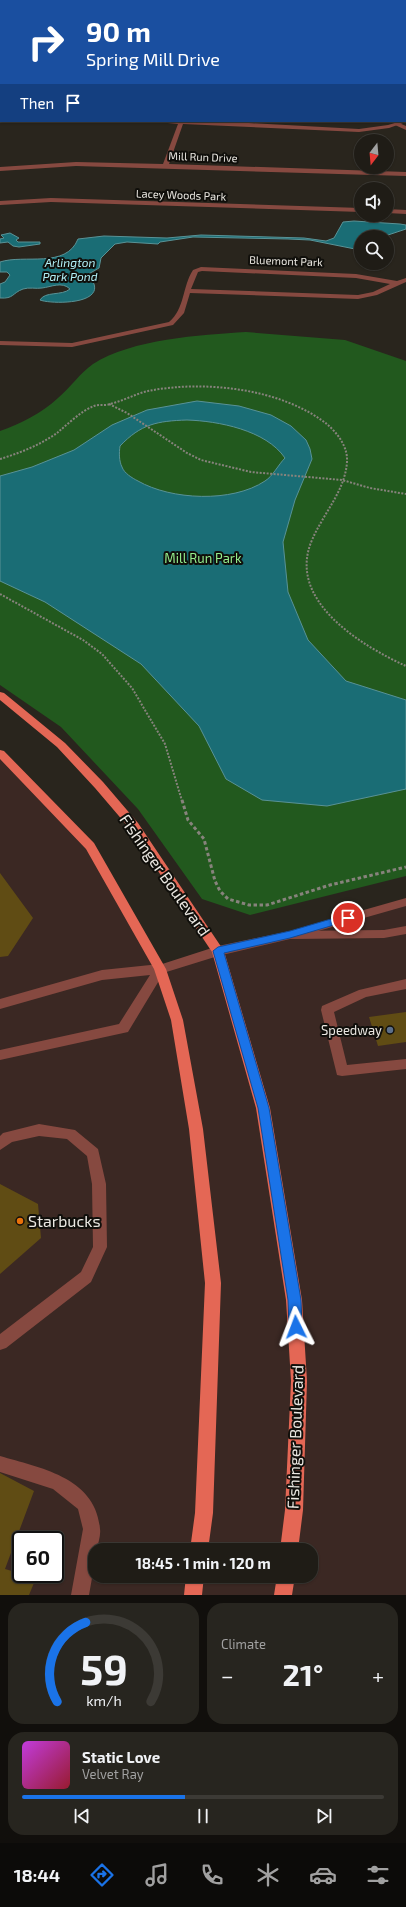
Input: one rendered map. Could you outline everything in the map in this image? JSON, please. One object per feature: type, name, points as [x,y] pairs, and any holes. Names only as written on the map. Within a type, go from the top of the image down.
[{"type":"main road","name":"Fishinger Boulevard","points":[[0,695],[61,745],[99,785],[134,826],[218,951],[263,1108],[294,1300],[299,1381],[294,1510],[290,1543]]},
{"type":"main road","points":[[0,753],[90,846],[160,969],[176,1020],[196,1129],[213,1284],[204,1513],[200,1543]]},
{"type":"main road","points":[[193,1595],[194,1583]]},
{"type":"main road","points":[[283,1595],[285,1583]]},
{"type":"street","points":[[166,122],[284,126],[361,131],[401,122]]},
{"type":"street","points":[[165,166],[181,123]]},
{"type":"street","points":[[397,124],[406,128]]},
{"type":"street","name":"Mill Run Drive","points":[[0,169],[69,165],[165,166],[406,174]]},
{"type":"street","name":"Lacey Woods Park","points":[[0,203],[50,200],[354,210]]},
{"type":"street","points":[[394,211],[406,212]]},
{"type":"street","name":"Bluemont Park","points":[[0,343],[72,346],[171,324],[181,316],[189,278],[195,271],[207,269],[356,276],[397,283]]},
{"type":"street","name":"Bluemont Park","points":[[186,291],[358,297],[375,294],[406,280]]},
{"type":"street","points":[[0,1004],[102,975],[160,969],[218,951],[290,934],[406,902]]},
{"type":"street","points":[[290,934],[384,934],[406,930]]},
{"type":"street","points":[[0,1055],[123,1028],[160,969]]},
{"type":"street","points":[[406,984],[363,993],[327,1010],[342,1071],[406,1064]]},
{"type":"street","points":[[0,1144],[8,1137],[40,1130],[70,1134],[93,1154],[99,1184],[100,1248],[86,1277],[0,1343]]},
{"type":"street","points":[[0,1464],[58,1482],[85,1504],[92,1529],[80,1595]]},
{"type":"path","points":[[0,459],[38,446],[94,406],[109,404],[148,391],[192,388],[248,392],[277,398],[309,411],[327,424],[336,434],[345,448],[347,455],[346,470],[342,480],[312,541],[306,568],[308,584],[324,610],[352,634],[378,653],[406,666]]},
{"type":"path","points":[[109,404],[127,413],[187,453],[201,460],[266,474],[342,480],[370,488],[406,494]]},
{"type":"path","points":[[0,594],[83,640],[102,654],[126,680],[143,705],[165,744],[188,820],[204,839],[215,881],[220,892],[228,899],[249,905],[267,905],[330,885],[406,867]]},
{"type":"shaded area","points":[[0,753],[90,846],[160,969],[406,902],[406,1595],[0,1595]]},
{"type":"green space","name":"Mill Run Park","points":[[246,332],[345,340],[406,361],[406,876],[250,915],[202,899],[138,809],[61,727],[0,685],[0,431],[38,413],[62,394],[88,368],[109,356],[127,349],[167,340]]},
{"type":"water","name":"Arlington Park Pond","points":[[354,221],[400,224],[406,225],[406,229],[394,233],[394,230],[354,230],[354,249],[310,240],[193,237],[160,242],[158,244],[127,242],[115,244],[101,258],[99,268],[85,276],[94,284],[94,291],[90,296],[83,299],[63,302],[40,300],[46,295],[67,291],[70,289],[64,285],[56,285],[40,288],[25,288],[11,297],[0,298],[0,284],[5,282],[10,275],[7,272],[0,272],[0,262],[54,257],[64,254],[72,248],[78,239],[104,236],[167,238],[201,235],[304,238],[326,241],[334,238],[343,222]]},
{"type":"water","points":[[10,233],[19,238],[16,240],[18,242],[40,242],[40,244],[19,247],[13,246],[8,242],[0,243],[0,239],[4,238],[1,235]]},
{"type":"water","points":[[197,401],[239,406],[271,415],[291,426],[306,440],[312,459],[295,500],[283,542],[288,592],[308,640],[346,681],[406,700],[406,789],[327,806],[262,800],[226,779],[199,726],[141,664],[45,602],[0,581],[0,476],[32,467],[74,450],[112,425],[147,410]],"holes":[[[167,421],[199,421],[227,425],[254,434],[277,448],[285,458],[271,476],[265,481],[236,493],[219,496],[184,495],[167,492],[138,481],[124,471],[119,454],[120,446],[135,433],[150,425]]]},
{"type":"building","points":[[0,873],[33,918],[8,956],[0,957]]},
{"type":"building","name":"Speedway","points":[[406,1012],[406,1042],[378,1046],[369,1017]]},
{"type":"building","name":"Starbucks","points":[[0,1184],[38,1204],[41,1238],[0,1274]]},
{"type":"building","points":[[0,1473],[34,1491],[19,1531],[12,1531],[12,1550],[5,1569],[12,1571],[12,1583],[34,1583],[29,1595],[0,1595]]},
{"type":"place","name":"Speedway","points":[[390,1030]]},
{"type":"place","name":"Starbucks","points":[[20,1221]]},
{"type":"route","points":[[296,1327],[294,1300],[263,1108],[218,951],[290,934],[348,918]]}]
